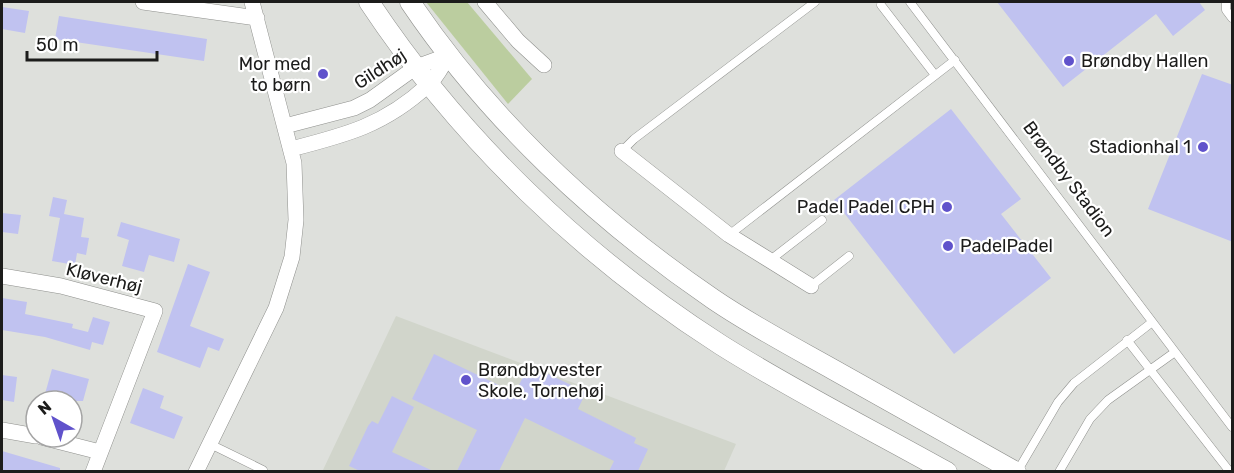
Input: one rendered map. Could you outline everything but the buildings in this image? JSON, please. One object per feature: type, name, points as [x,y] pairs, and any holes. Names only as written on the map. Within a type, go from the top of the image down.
[{"type":"street","points":[[143,2],[257,18]]},
{"type":"street","points":[[196,471],[276,308],[292,257],[296,197],[291,149],[252,2]]},
{"type":"street","points":[[369,2],[416,67],[463,125],[546,209],[667,309],[722,346],[947,471]]},
{"type":"street","points":[[410,2],[449,55],[547,164],[623,232],[688,282],[769,334],[1016,471]]},
{"type":"street","points":[[485,2],[518,41],[544,64]]},
{"type":"street","points":[[291,149],[366,128],[430,84],[449,55]]},
{"type":"street","name":"Gildhøj","points":[[285,126],[354,108],[416,67],[449,55]]},
{"type":"street","points":[[622,151],[729,235],[811,286]]},
{"type":"street","name":"Kløverhøj","points":[[2,276],[61,286],[155,311],[93,471]]},
{"type":"street","points":[[2,430],[24,434]]},
{"type":"street","points":[[84,448],[100,452]]},
{"type":"lane","points":[[622,151],[815,2]]},
{"type":"lane","name":"Brøndby Stadion","points":[[910,2],[1233,427]]},
{"type":"lane","points":[[1229,2],[1226,10],[1233,18]]},
{"type":"lane","points":[[881,5],[934,75]]},
{"type":"lane","points":[[729,235],[955,60]]},
{"type":"lane","points":[[769,261],[822,220]]},
{"type":"lane","points":[[811,286],[849,256]]},
{"type":"lane","points":[[1016,471],[1058,402],[1089,369],[1151,322]]},
{"type":"lane","points":[[1127,340],[1230,471]]},
{"type":"lane","points":[[1059,471],[1090,419],[1108,400],[1175,352]]},
{"type":"lane","points":[[210,444],[263,470]]},
{"type":"shaded area","name":"Brøndbyvester Skole, Tornehøj","points":[[396,316],[736,444],[724,471],[322,472]]},
{"type":"green space","points":[[426,2],[467,2],[532,79],[508,104]]},
{"type":"place","name":"Brøndby Hallen","points":[[1069,61]]},
{"type":"place","name":"Mor med to børn","points":[[323,74]]},
{"type":"place","name":"Stadionhal 1","points":[[1203,147]]},
{"type":"place","name":"Padel Padel CPH","points":[[947,207]]},
{"type":"place","name":"PadelPadel","points":[[948,246]]},
{"type":"place","name":"Brøndbyvester Skole, Tornehøj","points":[[466,380]]}]
